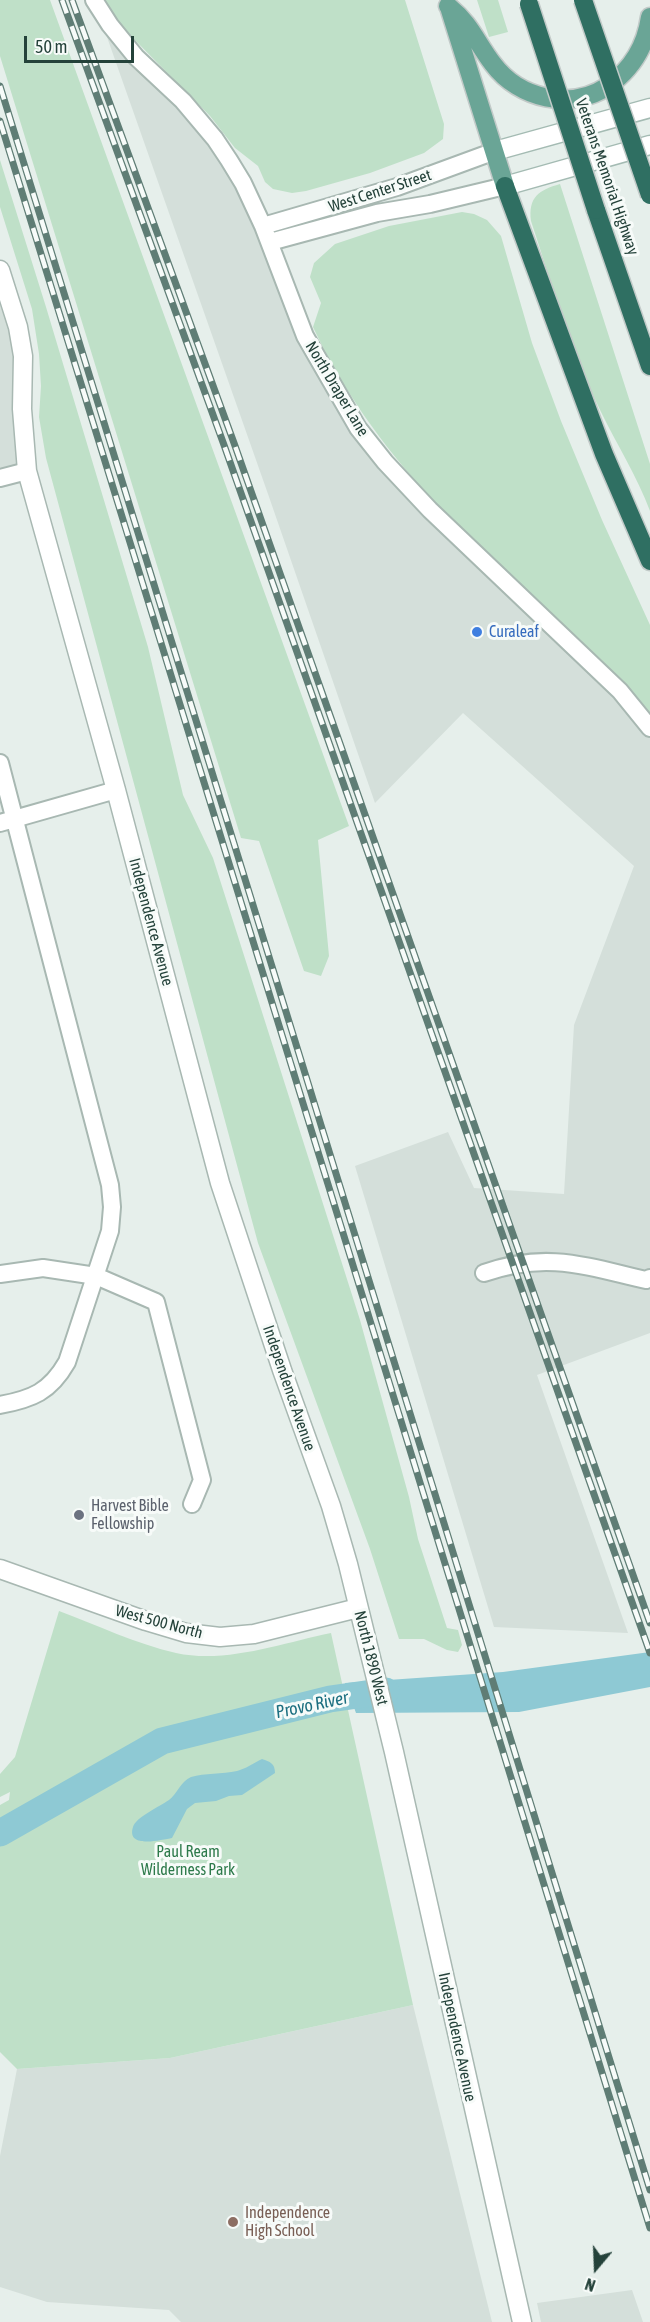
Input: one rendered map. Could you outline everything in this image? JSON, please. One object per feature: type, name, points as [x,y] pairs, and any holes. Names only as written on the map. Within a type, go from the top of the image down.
[{"type":"highway","name":"Veterans Memorial Highway","points":[[583,0],[650,196]]},
{"type":"highway","name":"Veterans Memorial Highway","points":[[528,2],[650,366]]},
{"type":"highway","points":[[505,186],[604,454],[650,561]]},
{"type":"main road","points":[[447,3],[471,28],[494,66],[532,94],[549,99],[567,100],[594,93],[614,82],[638,55],[644,42],[650,17]]},
{"type":"main road","points":[[447,3],[505,186]]},
{"type":"street","name":"North Draper Lane","points":[[94,0],[110,25],[136,57],[183,102],[215,139],[243,183],[270,242],[305,336],[358,428],[385,462],[487,566],[620,690],[650,728]]},
{"type":"street","name":"West Center Street","points":[[263,226],[397,187],[495,151],[650,108]]},
{"type":"street","name":"West Center Street","points":[[270,242],[377,213],[430,204],[505,186],[650,145]]},
{"type":"street","name":"Independence Avenue","points":[[0,270],[18,327],[23,356],[22,410],[27,471],[116,790],[220,1183],[282,1370],[331,1506],[348,1564]]},
{"type":"street","points":[[0,478],[27,471]]},
{"type":"street","points":[[0,763],[8,821],[110,1185],[112,1207],[110,1231],[67,1362],[60,1375],[46,1389],[34,1396],[0,1406]]},
{"type":"street","points":[[8,821],[116,790]]},
{"type":"street","points":[[484,1272],[512,1264],[547,1260],[568,1262],[646,1280],[650,1278]]},
{"type":"street","points":[[0,1274],[44,1268],[96,1276],[156,1302],[202,1480],[192,1504]]},
{"type":"street","name":"North 1890 West","points":[[348,1564],[394,1752]]},
{"type":"street","name":"West 500 North","points":[[0,1569],[146,1621],[186,1633],[220,1637],[254,1634],[358,1608]]},
{"type":"street","name":"Independence Avenue","points":[[394,1752],[522,2322]]},
{"type":"shaded area","points":[[95,3],[215,139],[305,336],[358,428],[650,730],[650,1333],[537,1375],[628,1633],[494,1627],[355,1166],[448,1132],[474,1188],[564,1194],[574,1025],[634,866],[463,713],[375,803]]},
{"type":"shaded area","points":[[0,270],[18,327],[27,471],[0,478]]},
{"type":"shaded area","name":"Independence High School","points":[[413,2005],[492,2322],[181,2322],[169,2310],[47,2302],[0,2287],[0,2156],[17,2069],[170,2058]]},
{"type":"shaded area","points":[[632,2290],[643,2322],[541,2322],[537,2303]]},
{"type":"green space","points":[[0,0],[50,0],[349,826],[318,840],[329,956],[321,976],[304,971],[259,841],[241,838],[0,56]]},
{"type":"green space","points":[[104,0],[405,0],[444,124],[443,139],[424,153],[370,173],[306,191],[292,193],[273,189],[265,182],[258,166],[235,148],[210,116],[121,26]]},
{"type":"green space","points":[[477,0],[498,0],[508,32],[489,37]]},
{"type":"green space","points":[[0,160],[148,647],[183,795],[213,858],[360,1320],[409,1497],[418,1539],[447,1628],[458,1630],[462,1645],[458,1652],[447,1650],[424,1639],[399,1639],[370,1549],[258,1243],[46,458],[39,417],[41,386],[39,354],[32,309],[0,207]]},
{"type":"green space","points":[[560,184],[650,464],[650,511],[580,365],[531,221],[531,206],[536,196]]},
{"type":"green space","points":[[462,212],[487,220],[501,236],[532,343],[561,421],[602,520],[650,625],[650,714],[570,630],[456,524],[412,477],[364,416],[324,350],[313,327],[321,303],[310,277],[314,263],[335,244],[389,226]]},
{"type":"green space","name":"Paul Ream Wilderness Park","points":[[59,1611],[146,1645],[195,1656],[254,1651],[331,1633],[413,2005],[170,2058],[17,2069],[0,2052],[0,1805],[9,1800],[10,1792],[0,1797],[0,1774],[15,1757]]},
{"type":"water","points":[[650,1652],[650,1687],[519,1712],[356,1713],[345,1683],[503,1672]]},
{"type":"water","points":[[262,1759],[273,1765],[275,1773],[242,1795],[195,1803],[187,1809],[172,1838],[139,1841],[132,1834],[135,1823],[169,1800],[191,1777],[237,1771]]},
{"type":"waterway","name":"Provo River","points":[[0,1833],[162,1741],[330,1699],[386,1691]]},
{"type":"railway","points":[[62,0],[224,445],[650,1653]]},
{"type":"railway","points":[[72,0],[234,443],[650,1623]]},
{"type":"railway","points":[[0,86],[650,2190]]},
{"type":"railway","points":[[0,121],[650,2228]]},
{"type":"place","name":"Curaleaf","points":[[477,632]]},
{"type":"place","name":"Harvest Bible Fellowship","points":[[79,1515]]},
{"type":"place","name":"Independence High School","points":[[233,2222]]}]
